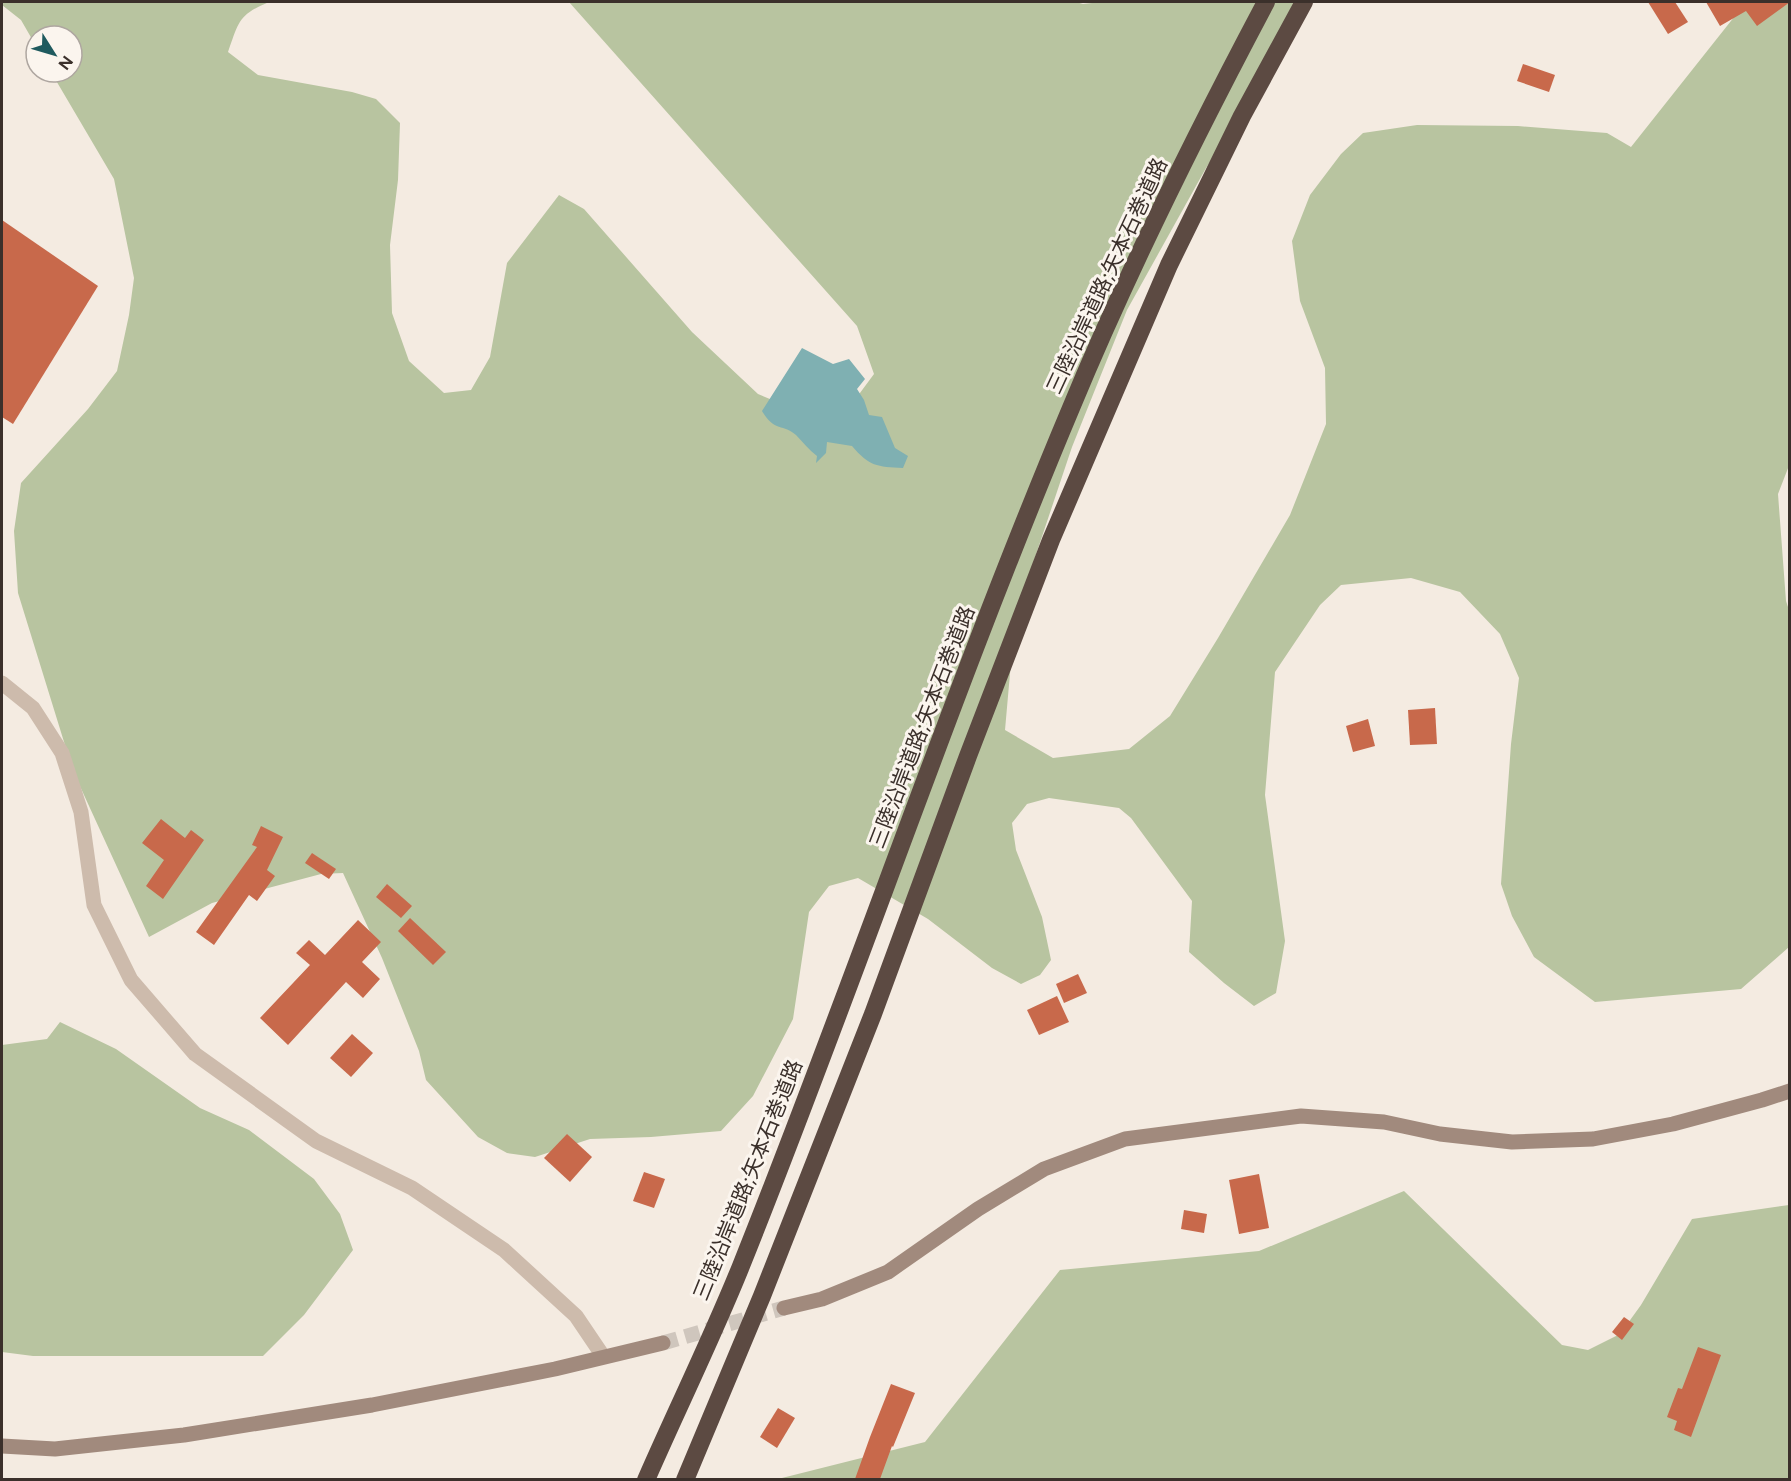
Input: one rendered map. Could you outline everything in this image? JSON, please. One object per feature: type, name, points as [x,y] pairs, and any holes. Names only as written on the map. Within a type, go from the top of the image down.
[{"type":"highway","name":"三陸沿岸道路;矢本石巻道路","points":[[646,1479],[739,1270],[1020,531],[1072,404],[1203,123],[1266,2]]},
{"type":"highway","points":[[684,1479],[762,1296],[873,1014],[1051,540],[1169,265],[1242,116],[1304,2]]},
{"type":"street","points":[[2,682],[33,708],[62,753],[81,812],[94,905],[131,980],[195,1054],[316,1141],[412,1188],[504,1250],[576,1316],[603,1356]]},
{"type":"street","points":[[784,1308],[822,1299],[888,1272],[978,1209],[1044,1169],[1125,1139],[1301,1116],[1384,1122],[1440,1134],[1512,1142],[1593,1138],[1673,1124],[1790,1090]]},
{"type":"street","points":[[2,1446],[55,1449],[184,1435],[372,1405],[555,1369],[663,1343]]},
{"type":"green space","points":[[2,2],[269,2],[245,16],[228,52],[258,75],[352,92],[376,99],[400,123],[398,180],[390,245],[392,313],[409,361],[444,393],[471,390],[490,357],[507,263],[559,195],[584,209],[692,332],[758,394],[794,409],[857,397],[874,374],[857,326],[569,2],[1076,2],[1083,4],[1101,2],[1313,2],[1206,168],[1127,310],[1072,447],[1015,617],[1005,730],[1053,758],[1129,749],[1170,716],[1290,515],[1326,424],[1325,368],[1300,301],[1292,241],[1310,195],[1341,154],[1363,133],[1417,125],[1518,126],[1607,133],[1631,147],[1746,2],[1789,2],[1790,463],[1778,494],[1786,601],[1790,613],[1789,947],[1741,989],[1595,1002],[1534,957],[1512,916],[1501,884],[1511,744],[1519,678],[1500,634],[1460,592],[1411,578],[1341,585],[1320,605],[1275,672],[1265,795],[1285,941],[1276,993],[1254,1006],[1189,952],[1192,901],[1131,818],[1119,808],[1049,798],[1027,804],[1012,823],[1016,850],[1042,917],[1051,960],[1040,975],[1021,984],[992,968],[928,919],[858,878],[829,886],[809,912],[793,1019],[753,1096],[721,1131],[590,1139],[535,1157],[507,1153],[478,1137],[426,1080],[419,1051],[382,958],[343,873],[321,874],[212,903],[149,937],[73,771],[18,593],[14,531],[21,483],[88,409],[117,371],[134,278],[114,179],[58,84],[84,84],[84,24],[24,25],[21,20],[2,5]]},
{"type":"green space","points":[[60,1022],[116,1049],[200,1108],[249,1130],[314,1179],[340,1214],[353,1250],[304,1315],[263,1356],[33,1356],[2,1352],[2,1045],[47,1039]]},
{"type":"green space","points":[[1404,1191],[1562,1345],[1588,1350],[1620,1334],[1641,1305],[1692,1219],[1789,1205],[1789,1479],[774,1480],[925,1442],[1060,1270],[1259,1251]]},
{"type":"water","points":[[802,348],[833,364],[849,359],[865,379],[857,389],[869,415],[882,417],[895,448],[908,456],[903,468],[874,464],[863,458],[852,446],[827,442],[826,453],[816,463],[817,456],[796,435],[766,418],[762,411]]},
{"type":"building","points":[[1648,2],[1675,2],[1688,22],[1668,34]]},
{"type":"building","points":[[1706,2],[1790,2],[1757,26],[1746,11],[1720,26]]},
{"type":"building","points":[[1523,64],[1555,75],[1549,92],[1517,81]]},
{"type":"building","points":[[2,220],[98,286],[13,424],[2,417]]},
{"type":"building","points":[[1435,708],[1437,744],[1410,745],[1408,710]]},
{"type":"building","points":[[1368,719],[1375,746],[1353,752],[1346,726]]},
{"type":"building","points":[[161,819],[185,838],[191,830],[204,840],[163,899],[146,886],[164,860],[142,843]]},
{"type":"building","points":[[261,826],[283,837],[267,870],[275,876],[257,901],[249,895],[214,945],[196,932],[257,847],[252,845]]},
{"type":"building","points":[[312,853],[336,869],[329,879],[305,863]]},
{"type":"building","points":[[387,884],[412,906],[401,918],[376,897]]},
{"type":"building","points":[[410,918],[446,952],[433,965],[398,931]]},
{"type":"building","points":[[358,920],[381,942],[362,962],[380,979],[363,998],[346,982],[288,1045],[260,1018],[310,965],[296,953],[309,940],[325,955]]},
{"type":"building","points":[[1078,974],[1087,993],[1064,1003],[1056,984]]},
{"type":"building","points":[[1057,996],[1069,1022],[1039,1035],[1027,1010]]},
{"type":"building","points":[[352,1034],[373,1053],[351,1077],[330,1058]]},
{"type":"building","points":[[567,1134],[592,1157],[570,1182],[544,1158]]},
{"type":"building","points":[[644,1172],[665,1179],[654,1208],[633,1201]]},
{"type":"building","points":[[1259,1174],[1269,1228],[1239,1234],[1229,1180]]},
{"type":"building","points":[[1184,1210],[1207,1214],[1204,1233],[1181,1229]]},
{"type":"building","points":[[1624,1317],[1634,1324],[1622,1340],[1612,1332]]},
{"type":"building","points":[[1698,1347],[1721,1355],[1691,1437],[1674,1430],[1677,1421],[1667,1417],[1678,1388],[1682,1389]]},
{"type":"building","points":[[891,1384],[915,1393],[880,1479],[855,1479],[870,1437]]},
{"type":"building","points":[[778,1408],[795,1418],[777,1448],[760,1437]]},
{"type":"tunnel","points":[[663,1343],[784,1308]]}]
